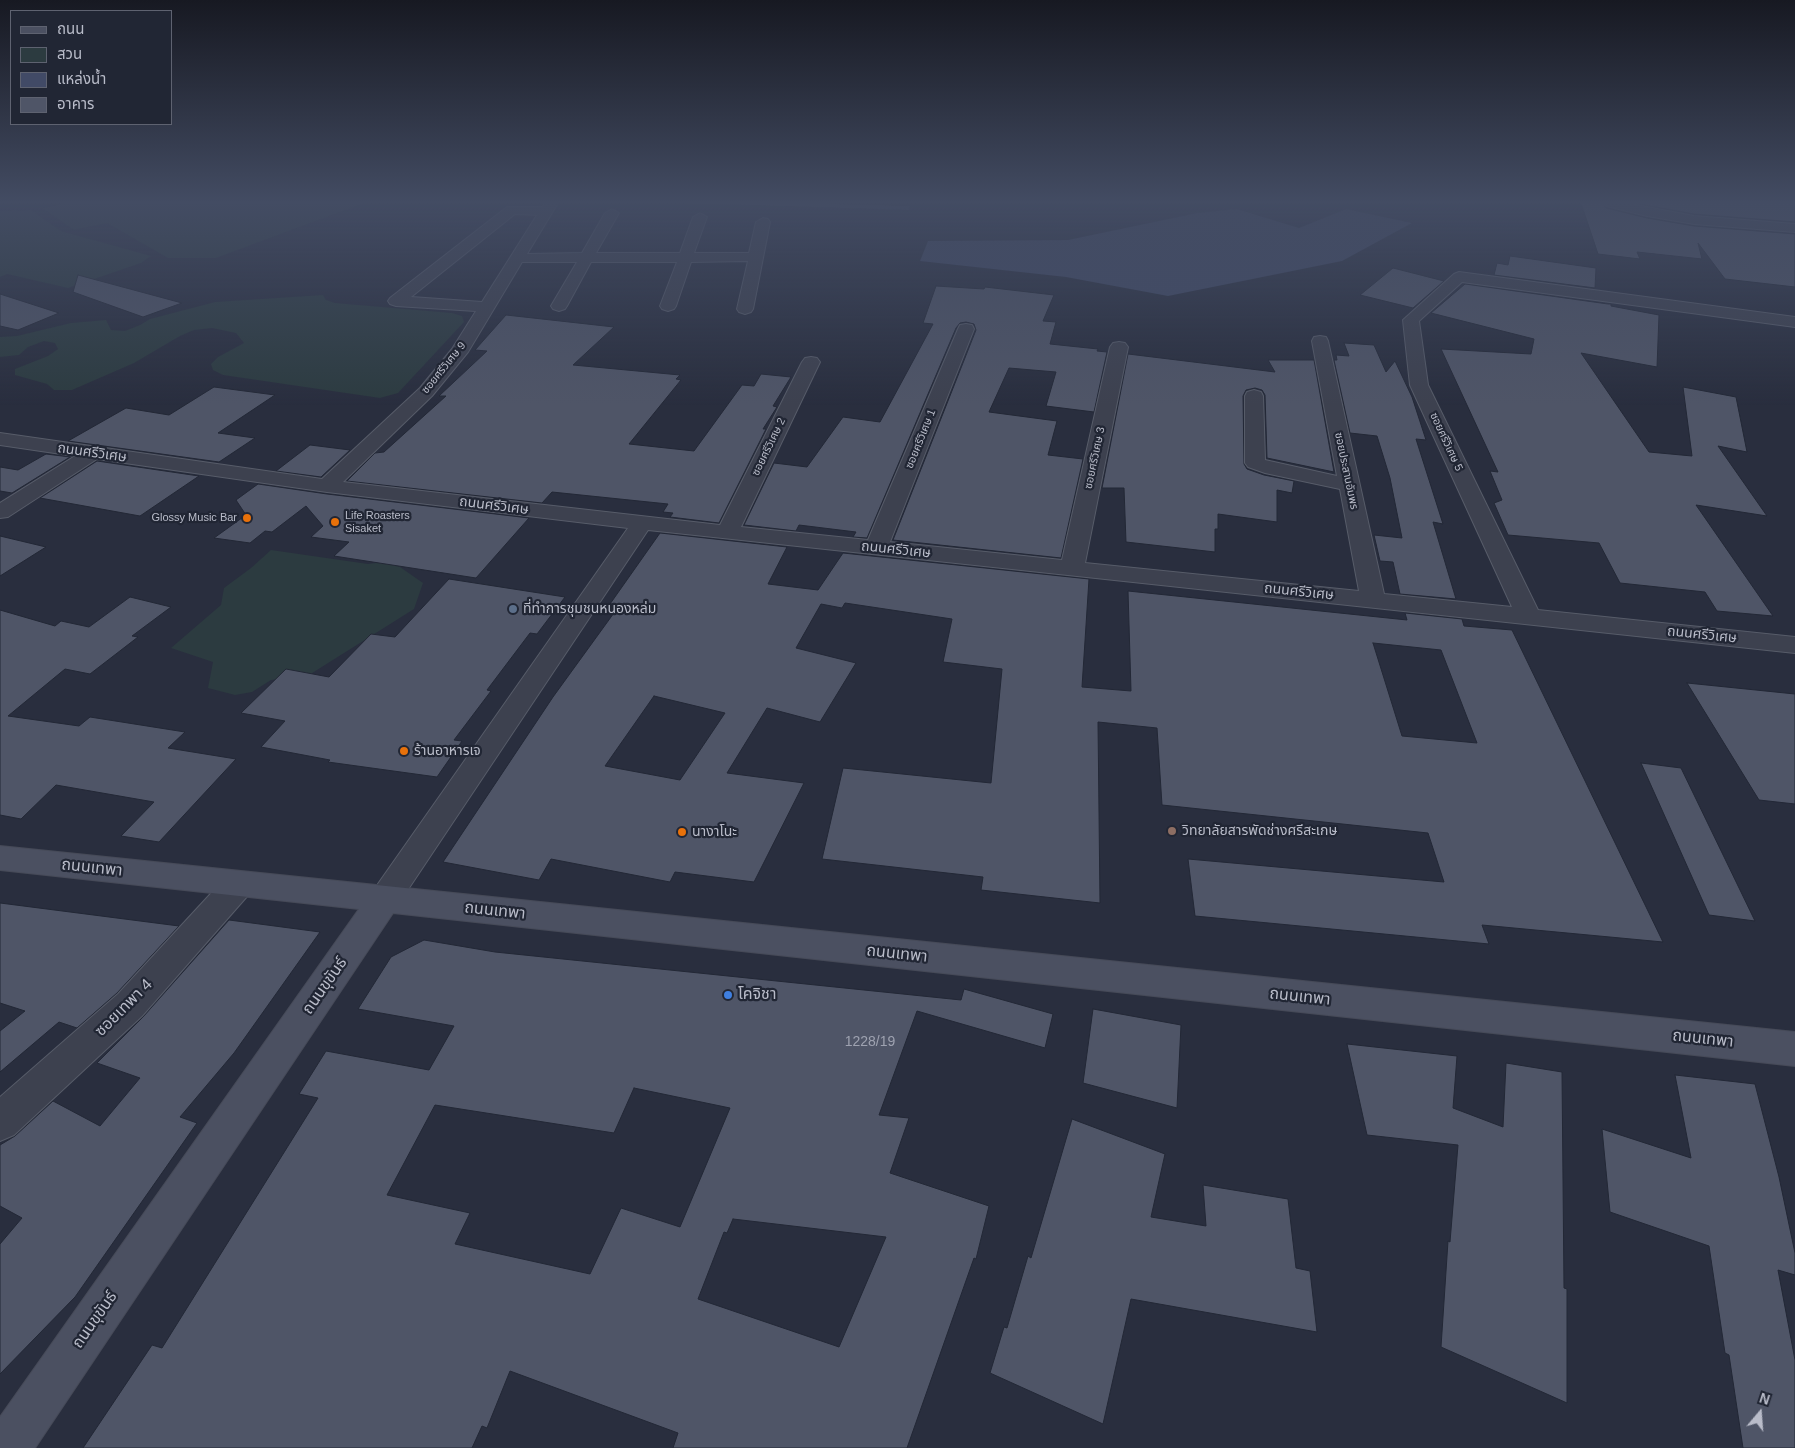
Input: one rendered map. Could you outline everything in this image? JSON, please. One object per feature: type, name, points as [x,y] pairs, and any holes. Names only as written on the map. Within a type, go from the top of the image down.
[{"type":"main road","name":"ถนนเทพา","points":[[0,858],[1795,1049]]},
{"type":"main road","name":"ถนนขุขันธ์","points":[[7,1448],[384,900]]},
{"type":"street","points":[[434,271],[396,300],[487,307]]},
{"type":"street","name":"ซอยศรีวิเศษ 9","points":[[327,486],[426,392],[459,352],[509,271]]},
{"type":"street","points":[[559,306],[579,271]]},
{"type":"street","points":[[668,306],[681,271]]},
{"type":"street","points":[[745,309],[753,271]]},
{"type":"street","name":"ซอยศรีวิเศษ 5","points":[[1529,617],[1419,385],[1411,320],[1460,277],[1795,322]]},
{"type":"street","name":"ซอยศรีวิเศษ 1","points":[[876,548],[966,329]]},
{"type":"street","name":"ซอยประสานอัมพร","points":[[1320,341],[1373,600]]},
{"type":"street","name":"ซอยศรีวิเศษ 3","points":[[1072,569],[1119,347]]},
{"type":"street","name":"ซอยศรีวิเศษ 2","points":[[727,532],[811,362]]},
{"type":"street","points":[[1254,396],[1255,462],[1272,469],[1348,484]]},
{"type":"street","name":"ถนนศรีวิเศษ","points":[[0,439],[327,486],[642,524],[1795,645]]},
{"type":"street","points":[[0,512],[92,453]]},
{"type":"street","name":"ถนนขุขันธ์","points":[[384,900],[642,524]]},
{"type":"street","name":"ซอยเทพา 4","points":[[0,1122],[130,1005],[239,884]]},
{"type":"green space","points":[[0,271],[119,271],[68,288],[7,274],[0,277]]},
{"type":"green space","points":[[323,295],[326,300],[335,303],[452,313],[462,316],[464,322],[398,393],[380,398],[223,375],[213,370],[211,364],[218,357],[244,343],[236,333],[212,328],[194,330],[180,336],[134,363],[72,390],[54,390],[47,384],[15,375],[15,369],[48,356],[58,349],[55,343],[44,341],[28,347],[19,355],[0,357],[0,337],[17,336],[71,323],[106,320],[111,330],[125,331],[150,319],[215,302]]},
{"type":"green space","points":[[271,550],[368,564],[384,562],[400,567],[423,583],[414,609],[309,675],[271,680],[252,692],[235,695],[208,688],[213,662],[171,648],[221,605],[224,588]]},
{"type":"water","points":[[1007,271],[1294,271],[1168,296],[1066,277]]},
{"type":"building","points":[[1390,271],[1403,271],[1444,281],[1413,308],[1360,295]]},
{"type":"building","points":[[1495,271],[1596,271],[1595,288],[1494,275]]},
{"type":"building","points":[[1719,271],[1795,271],[1795,287],[1725,279]]},
{"type":"building","points":[[78,275],[182,303],[143,317],[73,292]]},
{"type":"building","points":[[1465,284],[1611,304],[1611,306],[1659,315],[1657,367],[1581,353],[1649,452],[1692,456],[1683,387],[1736,397],[1747,452],[1718,446],[1767,516],[1696,505],[1773,616],[1717,611],[1705,592],[1620,583],[1599,543],[1508,535],[1494,503],[1502,500],[1490,471],[1498,472],[1441,349],[1531,354],[1534,339],[1431,313]]},
{"type":"building","points":[[936,286],[984,289],[985,287],[1054,295],[1043,321],[1056,322],[1050,344],[1098,349],[1097,351],[1107,352],[1094,412],[1046,406],[1056,372],[1009,368],[989,412],[1057,421],[1048,455],[1083,459],[1061,558],[893,540],[976,330],[974,324],[966,322],[960,323],[956,328],[867,538],[853,537],[856,532],[799,525],[796,531],[744,525],[774,463],[807,467],[843,417],[880,422],[933,324],[923,323]]},
{"type":"building","points":[[0,294],[59,313],[18,330],[0,326]]},
{"type":"building","points":[[506,315],[614,327],[573,365],[680,375],[676,379],[681,380],[629,444],[694,451],[742,385],[754,386],[761,374],[791,377],[773,406],[777,407],[763,429],[766,429],[719,523],[670,517],[673,513],[663,512],[668,504],[552,492],[542,503],[347,481],[375,453],[384,452],[446,396],[439,396],[487,351],[475,350]]},
{"type":"building","points":[[1344,343],[1374,345],[1386,372],[1395,361],[1412,397],[1426,440],[1416,439],[1443,524],[1433,522],[1456,599],[1400,594],[1393,562],[1380,561],[1374,535],[1402,538],[1390,478],[1377,436],[1350,433],[1334,360],[1337,360],[1336,355],[1349,356]]},
{"type":"building","points":[[1128,354],[1275,372],[1268,360],[1314,360],[1334,472],[1267,458],[1265,395],[1262,390],[1255,388],[1246,390],[1243,396],[1244,464],[1247,469],[1264,475],[1294,481],[1292,493],[1277,490],[1277,522],[1218,514],[1218,529],[1215,529],[1215,552],[1126,542],[1124,488],[1102,488]]},
{"type":"building","points":[[214,387],[275,395],[218,433],[255,438],[219,462],[68,441],[126,408],[169,415]]},
{"type":"building","points":[[310,445],[350,450],[321,477],[276,471]]},
{"type":"building","points":[[46,454],[70,457],[12,493],[0,491],[0,467],[18,470]]},
{"type":"building","points":[[97,461],[199,476],[140,516],[40,498]]},
{"type":"building","points":[[258,484],[529,518],[476,578],[334,556],[349,542],[311,537],[323,526],[306,506],[272,532],[265,531],[250,543],[214,538],[246,515],[236,500]]},
{"type":"building","name":"วิทยาลัยสารพัดช่างศรีสะเกษ","points":[[660,533],[787,547],[768,584],[818,590],[843,553],[1089,579],[1082,687],[1131,691],[1128,591],[1407,620],[1405,613],[1462,619],[1464,626],[1512,630],[1663,942],[1482,925],[1489,944],[1195,916],[1188,859],[1444,882],[1428,833],[1162,805],[1157,728],[1098,722],[1100,903],[981,890],[983,877],[822,859],[843,768],[991,783],[1002,669],[943,662],[952,619],[845,603],[842,608],[821,604],[796,648],[856,663],[820,722],[767,708],[727,773],[804,783],[754,882],[675,872],[670,882],[551,859],[539,880],[443,862],[553,697],[619,606],[610,604]],"holes":[[[1373,643],[1441,650],[1477,743],[1402,736]],[[654,696],[725,713],[680,780],[605,766]]]},
{"type":"building","points":[[0,536],[46,547],[0,576]]},
{"type":"building","points":[[449,579],[565,597],[537,634],[530,633],[487,690],[491,691],[454,740],[462,741],[437,777],[328,762],[330,760],[261,747],[285,721],[241,713],[286,669],[329,677],[371,634],[395,637]]},
{"type":"building","points":[[130,597],[171,607],[132,636],[138,637],[90,674],[65,669],[8,716],[79,726],[90,717],[185,732],[168,748],[236,759],[159,842],[121,836],[154,802],[56,785],[21,819],[0,815],[0,610],[55,626],[61,621],[89,627]]},
{"type":"building","points":[[1687,683],[1795,694],[1795,804],[1759,800]]},
{"type":"building","points":[[1641,763],[1681,768],[1755,921],[1709,915]]},
{"type":"building","points":[[0,903],[179,926],[117,993],[77,1028],[59,1022],[0,1072],[0,1031],[25,1011],[0,1003]]},
{"type":"building","points":[[229,920],[320,932],[234,1053],[180,1117],[197,1123],[75,1297],[0,1374],[0,1244],[22,1218],[0,1206],[0,1145],[15,1136],[53,1101],[100,1126],[140,1078],[97,1063],[143,1017]]},
{"type":"building","points":[[424,940],[495,952],[961,1000],[964,989],[1053,1014],[1045,1048],[917,1011],[879,1115],[909,1118],[890,1173],[989,1206],[976,1259],[974,1258],[907,1448],[673,1448],[678,1433],[510,1371],[487,1428],[482,1426],[472,1448],[83,1448],[152,1345],[162,1348],[318,1098],[299,1094],[326,1051],[429,1070],[454,1026],[358,1009],[391,957]],"holes":[[[634,1088],[730,1108],[680,1227],[621,1208],[590,1274],[455,1244],[470,1213],[387,1195],[435,1105],[614,1133]],[[733,1219],[886,1237],[839,1347],[698,1299],[724,1232],[727,1233]]]},
{"type":"building","points":[[1093,1009],[1181,1025],[1177,1108],[1083,1083]]},
{"type":"building","points":[[1347,1044],[1457,1056],[1453,1108],[1503,1127],[1506,1063],[1562,1072],[1564,1288],[1567,1289],[1567,1403],[1441,1347],[1448,1241],[1450,1242],[1458,1145],[1367,1135]]},
{"type":"building","points":[[1675,1075],[1755,1084],[1779,1177],[1795,1253],[1795,1275],[1778,1270],[1795,1360],[1795,1448],[1743,1448],[1729,1355],[1725,1353],[1709,1246],[1610,1212],[1602,1129],[1691,1158]]},
{"type":"building","points":[[1072,1119],[1165,1154],[1151,1217],[1206,1226],[1203,1185],[1288,1199],[1296,1268],[1310,1271],[1317,1332],[1131,1299],[1103,1424],[990,1373],[1004,1327],[1007,1328],[1028,1256],[1031,1258]]},
{"type":"place","name":"Glossy Music Bar","points":[[247,518]]},
{"type":"place","name":"Life Roasters Sisaket","points":[[335,522]]},
{"type":"place","name":"ที่ทำการชุมชนหนองหล่ม","points":[[513,609]]},
{"type":"place","name":"ร้านอาหารเจ","points":[[404,751]]},
{"type":"place","name":"วิทยาลัยสารพัดช่างศรีสะเกษ","points":[[1172,831]]},
{"type":"place","name":"นางาโนะ","points":[[682,832]]},
{"type":"place","name":"โคจิชา","points":[[728,995]]}]
